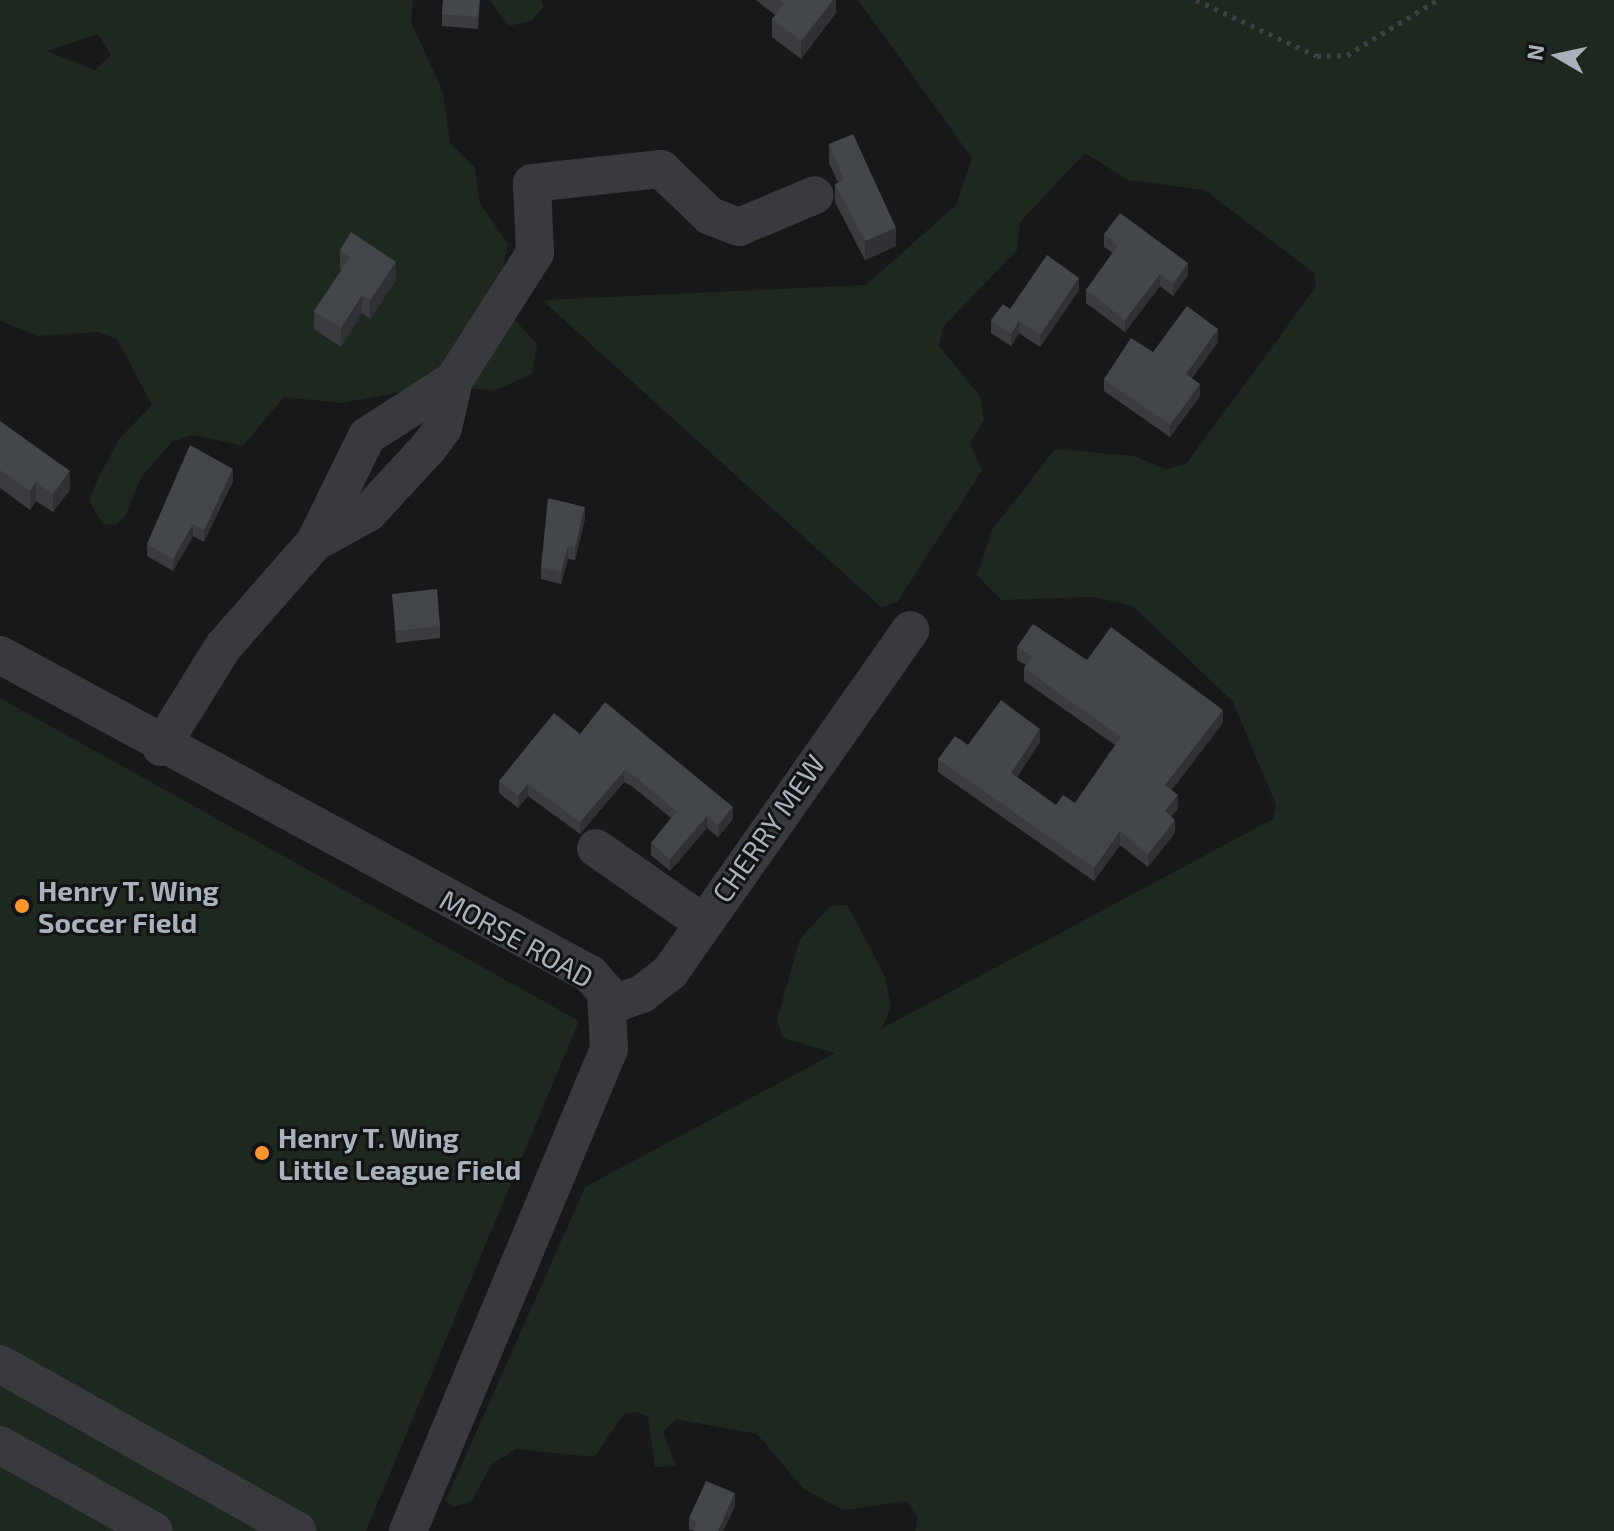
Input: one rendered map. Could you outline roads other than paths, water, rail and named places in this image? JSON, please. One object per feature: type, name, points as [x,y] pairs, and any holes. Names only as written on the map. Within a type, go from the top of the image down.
[{"type":"street","points":[[315,542],[368,513],[443,428],[454,380],[535,253],[532,183],[661,169],[710,216],[739,227],[815,195]]},
{"type":"street","points":[[161,747],[223,647],[315,542],[367,436],[454,380]]},
{"type":"street","name":"CHERRY MEW","points":[[610,1005],[652,988],[910,630]]},
{"type":"street","name":"MORSE ROAD","points":[[0,655],[161,747],[590,974],[610,1005],[609,1049],[408,1531]]},
{"type":"street","points":[[596,848],[702,922]]},
{"type":"street","points":[[0,1364],[297,1531]]},
{"type":"street","points":[[0,1445],[154,1531]]},
{"type":"place","name":"Henry T. Wing Soccer Field","points":[[22,906]]},
{"type":"place","name":"Henry T. Wing Little League Field","points":[[262,1153]]}]
